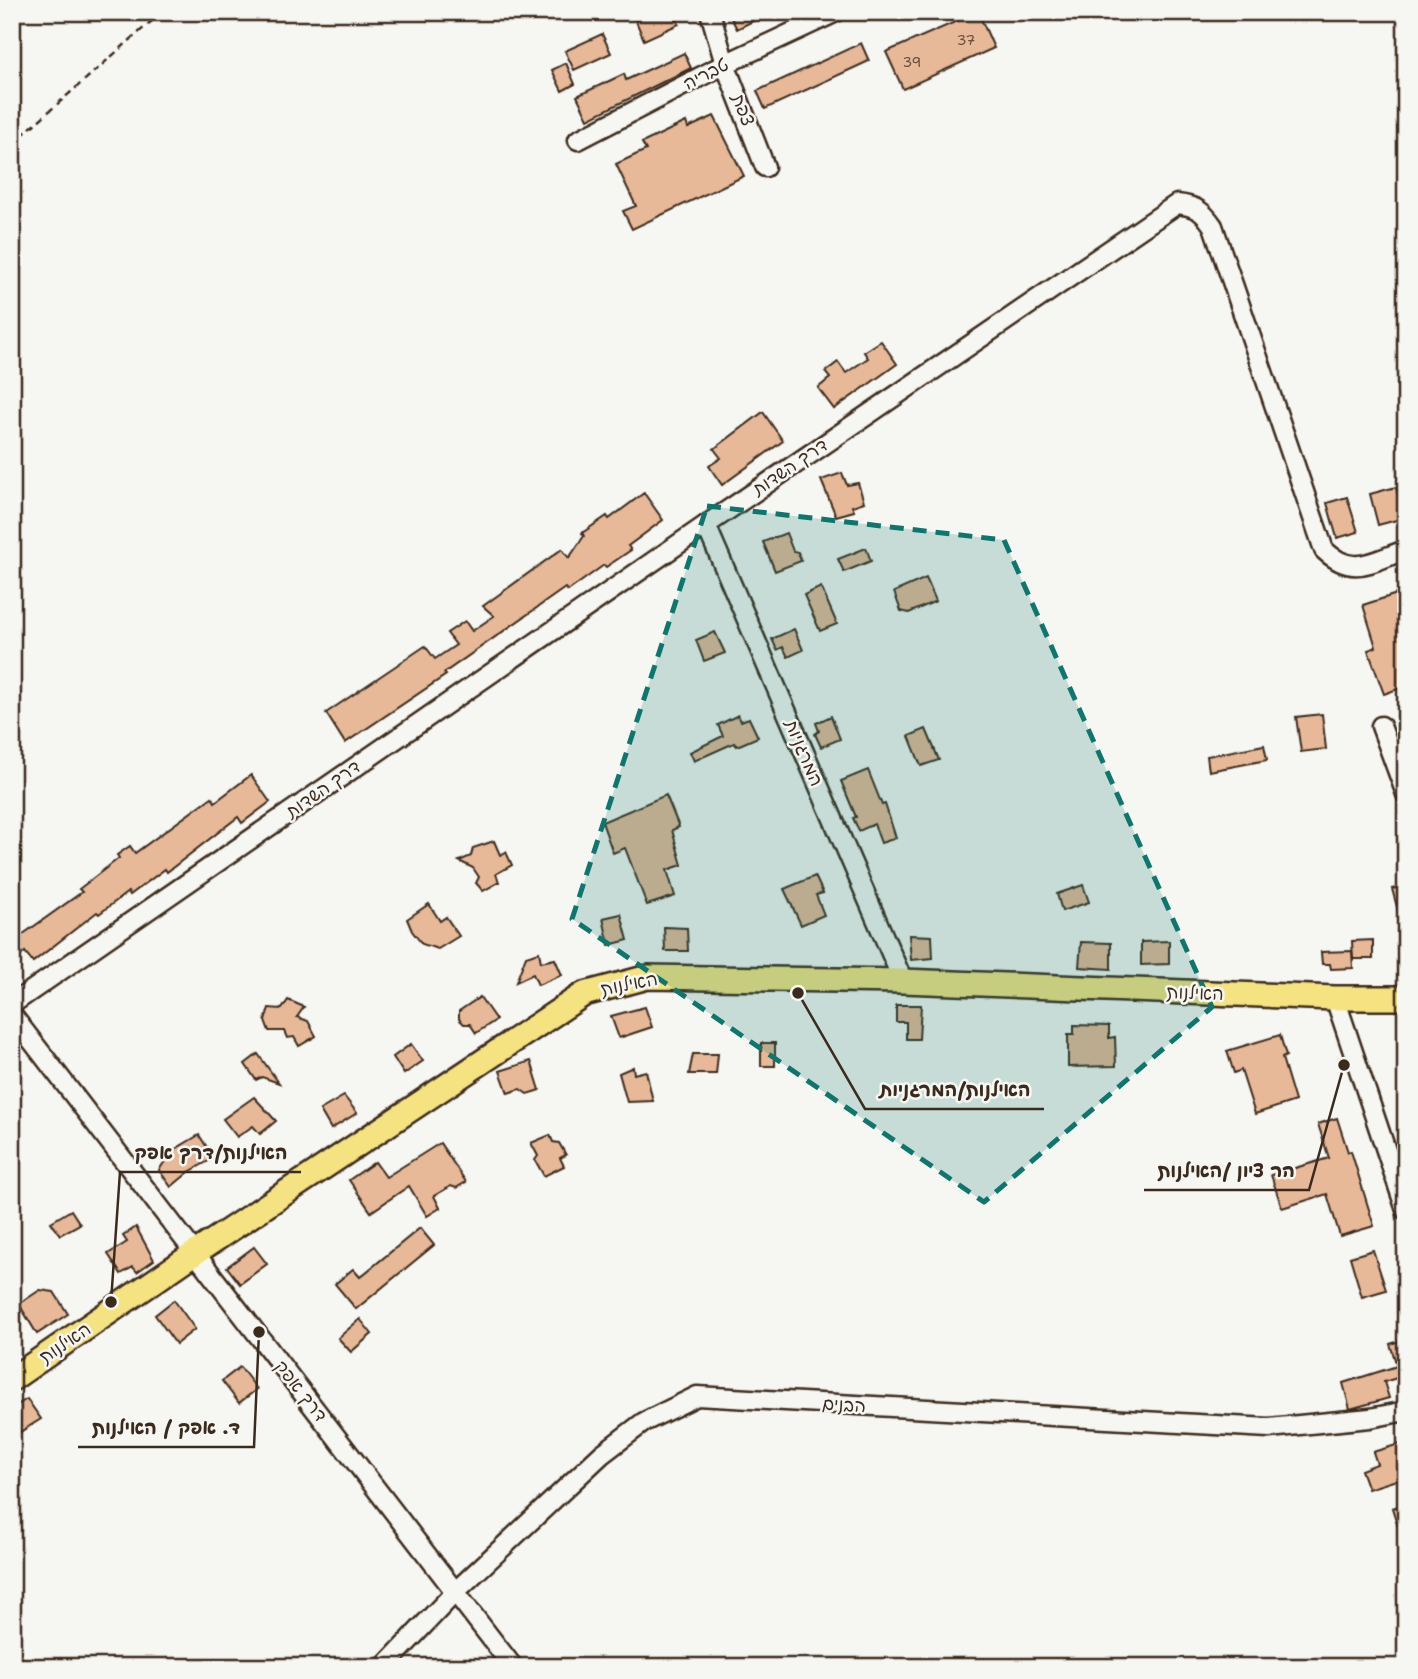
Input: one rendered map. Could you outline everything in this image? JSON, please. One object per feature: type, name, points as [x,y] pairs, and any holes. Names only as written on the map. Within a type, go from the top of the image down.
[{"type":"main road","name":"האילנות","points":[[12,1379],[195,1253],[583,994],[648,977],[903,981],[1335,998],[1406,998]]},
{"type":"street","name":"צפת","points":[[710,12],[725,64],[765,167]]},
{"type":"street","name":"טבריה","points":[[578,140],[725,64],[836,12]]},
{"type":"street","name":"דרך השדות","points":[[12,1004],[1177,204],[1193,206],[1203,212],[1213,226],[1324,550],[1338,563],[1354,567],[1406,550]]},
{"type":"street","name":"המרגניות","points":[[706,525],[903,981]]},
{"type":"street","points":[[1381,726],[1406,794]]},
{"type":"street","points":[[1335,998],[1405,1206]]},
{"type":"street","name":"דרך אפק","points":[[12,1015],[513,1667]]},
{"type":"street","name":"הבנים","points":[[384,1667],[456,1591],[602,1454],[644,1422],[697,1396],[1269,1428],[1370,1418],[1406,1411]]},
{"type":"path","points":[[12,145],[162,12]]},
{"type":"highlighted area","points":[[707,506],[1004,540],[1212,1007],[984,1202],[572,919]]},
{"type":"building","points":[[632,12],[674,12],[679,24],[644,40]]},
{"type":"building","points":[[728,12],[771,12],[737,29]]},
{"type":"building","points":[[978,12],[994,48],[903,89],[886,52]]},
{"type":"building","points":[[602,34],[611,53],[574,70],[565,51]]},
{"type":"building","points":[[861,43],[869,61],[765,109],[757,91]]},
{"type":"building","points":[[684,53],[691,68],[588,119],[577,96],[624,74],[626,80]]},
{"type":"building","points":[[566,63],[575,84],[562,91],[552,70]]},
{"type":"building","points":[[714,116],[744,176],[632,229],[623,211],[636,206],[616,164],[646,150],[642,143],[686,122],[688,128]]},
{"type":"building","points":[[881,341],[897,364],[834,409],[818,388],[830,378],[825,372],[838,362],[846,373],[868,358],[864,352]]},
{"type":"building","points":[[763,412],[783,441],[722,485],[709,466],[721,458],[714,449]]},
{"type":"building","points":[[842,473],[847,485],[858,483],[864,502],[852,506],[854,511],[836,516],[821,480]]},
{"type":"building","points":[[1396,487],[1404,518],[1378,525],[1370,494]]},
{"type":"building","points":[[644,493],[663,520],[628,546],[631,550],[606,567],[604,565],[568,591],[565,588],[444,673],[446,675],[345,743],[326,713],[425,646],[435,659],[456,645],[447,633],[465,621],[472,631],[494,616],[483,606],[562,549],[569,558],[584,536],[582,533],[607,516],[609,519]]},
{"type":"building","points":[[1347,497],[1358,532],[1337,538],[1327,503]]},
{"type":"building","points":[[786,533],[793,551],[798,552],[801,561],[775,571],[763,542]]},
{"type":"building","points":[[866,548],[871,561],[844,572],[838,559]]},
{"type":"building","points":[[926,578],[936,601],[909,613],[901,611],[894,592]]},
{"type":"building","points":[[821,587],[837,624],[820,631],[804,595]]},
{"type":"building","points":[[1406,591],[1406,686],[1384,694],[1368,650],[1376,647],[1363,605]]},
{"type":"building","points":[[794,629],[803,650],[788,657],[783,647],[777,650],[772,639]]},
{"type":"building","points":[[715,632],[725,653],[704,661],[696,640]]},
{"type":"building","points":[[1322,714],[1326,749],[1301,752],[1296,717]]},
{"type":"building","points":[[738,715],[741,721],[749,718],[758,737],[737,746],[734,743],[694,761],[690,752],[723,736],[718,725]]},
{"type":"building","points":[[831,716],[840,739],[821,747],[815,734],[819,731],[816,723]]},
{"type":"building","points":[[926,729],[939,760],[921,766],[909,736]]},
{"type":"building","points":[[1264,745],[1267,760],[1209,771],[1207,756]]},
{"type":"building","points":[[868,770],[882,805],[885,804],[896,838],[881,843],[874,824],[859,831],[841,781]]},
{"type":"building","points":[[251,775],[270,802],[242,823],[238,817],[167,872],[165,869],[130,895],[128,892],[99,914],[97,912],[33,962],[25,952],[19,957],[12,949],[12,942],[82,892],[79,889],[119,858],[117,855],[130,846],[135,853],[212,797],[215,802]]},
{"type":"building","points":[[666,795],[679,827],[672,830],[682,865],[667,870],[675,896],[647,905],[625,848],[613,853],[602,822]]},
{"type":"building","points":[[494,841],[500,855],[506,852],[512,865],[496,874],[499,882],[483,891],[476,883],[479,877],[473,868],[459,861],[471,856],[473,848]]},
{"type":"building","points":[[815,876],[823,893],[816,895],[824,915],[801,925],[784,889]]},
{"type":"building","points":[[1083,885],[1089,902],[1062,911],[1057,894]]},
{"type":"building","points":[[1406,886],[1406,925],[1402,925],[1392,889]]},
{"type":"building","points":[[429,904],[440,921],[446,917],[459,936],[438,949],[422,944],[407,919]]},
{"type":"building","points":[[621,914],[628,940],[609,945],[603,918]]},
{"type":"building","points":[[664,927],[687,928],[688,951],[665,951]]},
{"type":"building","points":[[909,935],[932,936],[933,958],[911,960]]},
{"type":"building","points":[[1373,940],[1373,959],[1353,959],[1352,941]]},
{"type":"building","points":[[1169,941],[1169,964],[1141,965],[1141,942]]},
{"type":"building","points":[[1081,942],[1111,943],[1111,969],[1079,967]]},
{"type":"building","points":[[1352,951],[1353,968],[1331,969],[1330,964],[1322,964],[1321,952]]},
{"type":"building","points":[[539,952],[541,962],[555,959],[562,975],[538,985],[533,974],[516,982],[526,956]]},
{"type":"building","points":[[480,997],[496,1020],[476,1033],[470,1024],[464,1024],[459,1019],[459,1011]]},
{"type":"building","points":[[288,1000],[304,1007],[297,1017],[308,1021],[316,1036],[299,1046],[294,1037],[287,1038],[284,1031],[269,1031],[265,1020],[269,1008],[282,1009]]},
{"type":"building","points":[[896,1005],[921,1005],[919,1039],[906,1039],[906,1022],[896,1022]]},
{"type":"building","points":[[645,1007],[652,1027],[619,1038],[611,1016]]},
{"type":"building","points":[[1074,1025],[1109,1026],[1109,1038],[1115,1037],[1116,1066],[1068,1067],[1068,1034],[1074,1034]]},
{"type":"building","points":[[1280,1035],[1286,1056],[1282,1058],[1295,1101],[1255,1114],[1241,1070],[1234,1073],[1227,1051]]},
{"type":"building","points":[[761,1043],[775,1043],[775,1066],[761,1066]]},
{"type":"building","points":[[411,1044],[423,1061],[404,1074],[393,1057]]},
{"type":"building","points":[[258,1054],[279,1083],[262,1077],[256,1080],[245,1064]]},
{"type":"building","points":[[693,1054],[718,1054],[716,1074],[689,1074]]},
{"type":"building","points":[[531,1061],[540,1090],[527,1094],[520,1089],[508,1093],[500,1071]]},
{"type":"building","points":[[633,1067],[634,1074],[646,1071],[653,1101],[627,1102],[619,1073]]},
{"type":"building","points":[[344,1096],[357,1113],[331,1129],[320,1110]]},
{"type":"building","points":[[254,1097],[276,1121],[260,1134],[253,1126],[237,1137],[223,1119]]},
{"type":"building","points":[[1337,1118],[1348,1152],[1351,1151],[1374,1226],[1340,1236],[1327,1194],[1282,1208],[1271,1175],[1329,1158],[1318,1124]]},
{"type":"building","points":[[199,1135],[214,1158],[189,1172],[171,1187],[159,1170],[172,1151]]},
{"type":"building","points":[[550,1135],[566,1155],[560,1158],[564,1166],[544,1176],[535,1160],[538,1156],[531,1143]]},
{"type":"building","points":[[440,1143],[466,1182],[456,1188],[451,1186],[434,1196],[440,1208],[427,1216],[409,1186],[371,1212],[349,1180],[375,1162],[386,1177]]},
{"type":"building","points":[[71,1210],[80,1224],[60,1235],[51,1222]]},
{"type":"building","points":[[136,1227],[154,1260],[137,1272],[133,1267],[121,1274],[108,1254],[127,1242],[123,1236]]},
{"type":"building","points":[[420,1228],[434,1245],[356,1309],[335,1284],[353,1269],[360,1277]]},
{"type":"building","points":[[254,1247],[267,1264],[240,1284],[227,1267]]},
{"type":"building","points":[[1373,1250],[1386,1290],[1362,1297],[1350,1257]]},
{"type":"building","points":[[40,1290],[54,1292],[68,1314],[37,1334],[19,1304]]},
{"type":"building","points":[[174,1300],[195,1329],[176,1344],[155,1315]]},
{"type":"building","points":[[360,1319],[372,1334],[351,1352],[338,1338]]},
{"type":"building","points":[[1406,1339],[1406,1386],[1403,1386],[1400,1377],[1384,1382],[1389,1398],[1350,1409],[1343,1383],[1397,1366],[1390,1344]]},
{"type":"building","points":[[240,1367],[257,1389],[239,1403],[222,1381]]},
{"type":"building","points":[[27,1399],[41,1419],[20,1432],[12,1419],[12,1408]]},
{"type":"building","points":[[1406,1442],[1406,1477],[1368,1489],[1361,1470],[1377,1464],[1373,1452]]},
{"type":"building","points":[[1406,1504],[1406,1542],[1403,1542],[1392,1508]]},
{"type":"place","name":"האילנות/המרגניות","points":[[798,993]]},
{"type":"place","name":"הר ציון /האילנות","points":[[1344,1065]]},
{"type":"place","name":"האילנות/דרך אפק","points":[[111,1302]]},
{"type":"place","name":"ד. אפק / האילנות","points":[[259,1332]]}]
